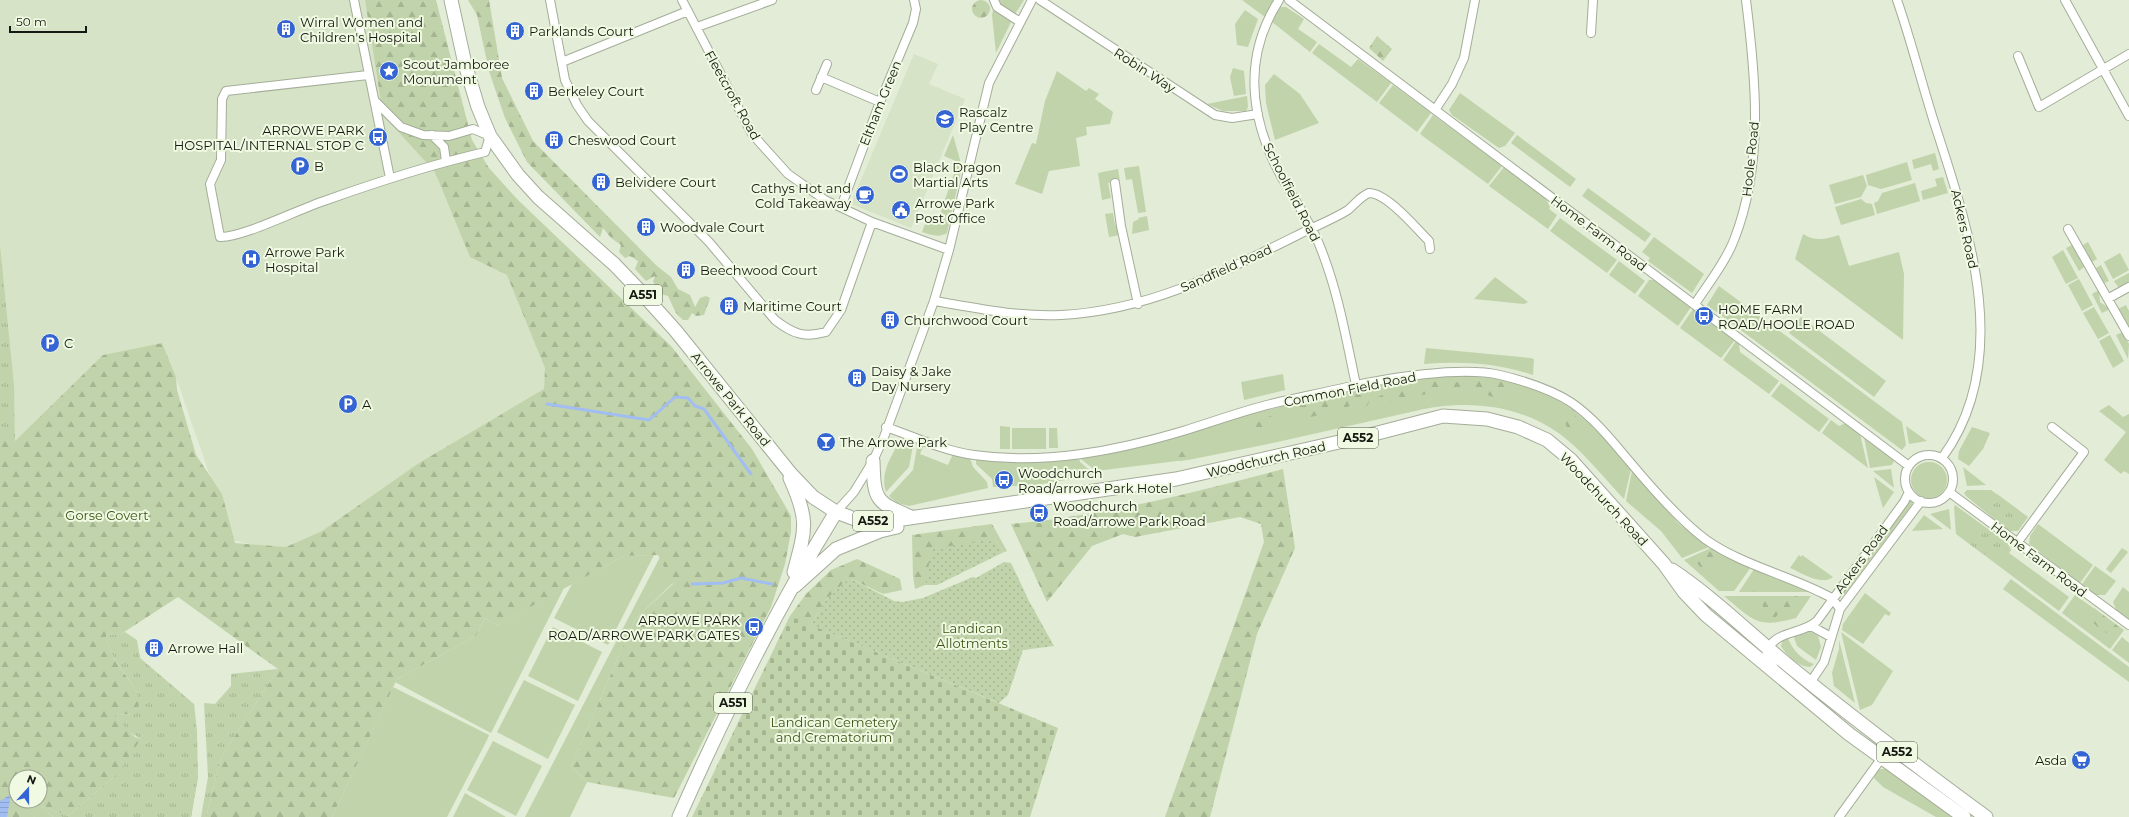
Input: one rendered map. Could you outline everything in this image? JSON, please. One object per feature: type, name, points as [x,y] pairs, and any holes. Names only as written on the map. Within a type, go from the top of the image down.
[{"type":"main road","name":"Arrowe Park Road","points":[[451,0],[464,64],[478,107],[490,136],[518,175],[538,197],[614,264],[675,330],[784,466],[813,497],[836,512]]},
{"type":"main road","name":"Woodchurch Road","points":[[836,512],[855,519],[882,522],[962,509],[1176,479],[1370,435],[1443,416],[1487,419],[1518,427],[1547,440],[1571,460],[1664,564],[1684,592],[1706,615],[1881,759],[1960,815]]},
{"type":"main road","points":[[873,461],[874,482],[878,497],[886,507],[912,517]]},
{"type":"main road","points":[[784,466],[802,505],[805,529],[789,591]]},
{"type":"main road","points":[[789,591],[836,549],[880,531],[962,509]]},
{"type":"main road","name":"A551","points":[[680,817],[703,764],[800,569],[836,512]]},
{"type":"main road","name":"Woodchurch Road","points":[[1664,564],[1692,583],[1810,683],[1872,732],[1986,817]]},
{"type":"main road","points":[[1872,732],[1873,742],[1941,795],[1960,815]]},
{"type":"street","points":[[354,0],[390,178]]},
{"type":"street","points":[[550,0],[562,62],[570,93],[588,122],[710,242],[775,320],[794,333],[816,335],[826,332],[835,322],[841,310],[872,222]]},
{"type":"street","name":"Fleetcroft Road","points":[[682,0],[752,134],[788,174],[825,200],[872,222],[949,250]]},
{"type":"street","points":[[697,27],[772,0]]},
{"type":"street","name":"Eltham Green","points":[[841,207],[880,102],[913,23],[916,9],[914,0]]},
{"type":"street","points":[[994,0],[996,7],[1020,22]]},
{"type":"street","points":[[836,512],[851,496],[873,461],[934,302],[949,250],[988,83],[1032,0]]},
{"type":"street","name":"Robin Way","points":[[1040,0],[1215,115],[1232,118],[1258,114]]},
{"type":"street","name":"Schoolfield Road","points":[[1279,0],[1266,22],[1253,70],[1258,114],[1273,160],[1319,244],[1337,298],[1356,385]]},
{"type":"street","name":"Home Farm Road","points":[[1289,0],[1909,466]]},
{"type":"street","points":[[1435,110],[1452,84],[1464,58],[1474,0]]},
{"type":"street","points":[[1591,34],[1592,0]]},
{"type":"street","name":"Hoole Road","points":[[1695,304],[1724,260],[1734,241],[1750,180],[1754,148],[1755,112],[1753,56],[1746,0]]},
{"type":"street","name":"Ackers Road","points":[[1897,0],[1961,205],[1972,253],[1978,295],[1980,333],[1977,380],[1956,439],[1942,458]]},
{"type":"street","points":[[2065,0],[2129,116]]},
{"type":"street","points":[[562,62],[688,11]]},
{"type":"street","points":[[2018,56],[2038,107],[2129,54]]},
{"type":"street","points":[[816,90],[827,64]]},
{"type":"street","points":[[368,75],[226,91],[222,98],[221,160],[210,184],[220,237],[227,237],[241,233],[322,201],[390,178],[446,161],[485,152],[490,136],[473,129],[449,136],[423,135],[401,127],[375,101]]},
{"type":"street","points":[[821,77],[880,102]]},
{"type":"street","points":[[432,135],[444,147],[446,161]]},
{"type":"street","points":[[1115,183],[1121,226],[1138,304]]},
{"type":"street","name":"Sandfield Road","points":[[934,302],[979,309],[1037,315],[1088,313],[1138,304],[1174,292],[1233,266],[1346,211],[1364,195],[1373,193],[1382,196],[1425,236],[1429,241],[1430,249]]},
{"type":"street","points":[[2068,229],[2109,298],[2129,336]]},
{"type":"street","points":[[2109,298],[2129,287]]},
{"type":"street","name":"Common Field Road","points":[[886,427],[917,439],[973,455],[1016,459],[1061,456],[1104,451],[1180,432],[1271,404],[1356,385],[1416,376],[1472,372],[1497,374],[1525,382],[1556,394],[1573,404],[1603,430],[1638,471],[1682,518],[1705,538],[1732,555],[1832,598]]},
{"type":"street","points":[[2017,543],[2084,452],[2052,427]]},
{"type":"street","points":[[1927,455],[1942,458],[1948,463],[1953,477],[1949,492],[1937,502],[1921,501],[1909,492],[1905,479],[1909,466],[1914,460],[1927,455]]},
{"type":"street","name":"Ackers Road","points":[[1811,626],[1817,621],[1832,598],[1904,502],[1909,492]]},
{"type":"street","name":"Home Farm Road","points":[[1949,492],[2129,625]]},
{"type":"street","name":"Ackers Road","points":[[1810,683],[1824,662],[1840,609],[1921,501]]},
{"type":"street","points":[[1832,598],[1840,609]]},
{"type":"street","points":[[1818,708],[1772,666],[1766,656],[1768,648],[1775,640],[1784,634],[1811,626],[1831,637]]},
{"type":"street","points":[[1839,817],[1881,759]]},
{"type":"shaded area","name":"Arrowe Park Hospital","points":[[0,0],[365,0],[377,78],[452,124],[545,368],[544,389],[322,531],[286,547],[254,545],[232,540],[176,377],[162,343],[103,355],[15,441],[14,385],[0,243]]},
{"type":"shaded area","points":[[914,54],[938,64],[929,84],[965,99],[911,228],[851,204]]},
{"type":"green space","name":"Gorse Covert","points":[[365,0],[436,0],[472,140],[489,168],[518,200],[671,346],[752,449],[791,516],[791,532],[785,564],[771,607],[674,798],[587,782],[571,766],[635,619],[673,584],[658,555],[624,556],[497,625],[485,618],[476,636],[397,679],[332,817],[206,817],[221,757],[278,669],[178,597],[121,634],[106,635],[113,656],[132,684],[139,699],[137,714],[114,715],[135,737],[142,739],[198,777],[191,817],[117,774],[68,816],[48,808],[48,769],[8,769],[8,809],[40,809],[34,817],[0,817],[0,441],[15,441],[103,355],[162,343],[176,377],[177,390],[196,455],[222,494],[235,543],[286,547],[322,531],[419,463],[544,389],[545,368],[507,275],[470,257],[435,172],[383,115]]},
{"type":"green space","points":[[468,0],[489,0],[502,78],[533,141],[657,266],[671,277],[678,289],[690,295],[695,307],[700,298],[706,296],[710,298],[704,315],[696,316],[692,313],[688,320],[683,320],[676,313],[668,296],[658,293],[653,281],[655,276],[646,281],[635,269],[638,261],[630,256],[625,258],[619,252],[621,245],[611,238],[603,228],[600,237],[527,162],[505,118],[489,71],[477,15]]},
{"type":"green space","points":[[981,0],[987,3],[990,9],[987,15],[981,18],[975,15],[972,9],[975,3]]},
{"type":"green space","points":[[998,0],[1024,0],[1015,14],[1004,7]]},
{"type":"green space","points":[[1242,0],[1273,0],[1273,1],[1265,17]]},
{"type":"green space","points":[[1280,7],[1286,7],[1304,19],[1298,29],[1317,42],[1310,52],[1272,22]]},
{"type":"green space","points":[[993,10],[1011,22],[996,53],[992,15]]},
{"type":"green space","points":[[1245,10],[1258,19],[1248,47],[1237,45],[1235,24]]},
{"type":"green space","points":[[1377,36],[1392,49],[1383,61],[1369,48]]},
{"type":"green space","points":[[1319,44],[1351,67],[1358,59],[1391,83],[1377,102],[1312,53]]},
{"type":"green space","points":[[1233,68],[1244,71],[1246,94],[1234,96],[1230,77]]},
{"type":"green space","points":[[1057,71],[1086,91],[1089,88],[1099,94],[1095,99],[1113,112],[1110,124],[1086,127],[1087,135],[1076,138],[1080,166],[1049,171],[1042,194],[1015,184],[1032,143],[1036,144],[1045,101]]},
{"type":"green space","points":[[1274,74],[1300,94],[1319,123],[1275,140],[1266,103],[1265,85]]},
{"type":"green space","points":[[1393,85],[1431,113],[1417,132],[1379,103]]},
{"type":"green space","points":[[1460,93],[1515,133],[1505,146],[1499,148],[1452,115],[1449,110]]},
{"type":"green space","points":[[1247,96],[1248,107],[1246,111],[1223,111],[1207,104]]},
{"type":"green space","points":[[1433,115],[1502,166],[1488,184],[1420,134]]},
{"type":"green space","points":[[953,135],[962,167],[947,233],[938,236],[932,235],[922,232],[927,219],[937,223],[958,162],[944,156]]},
{"type":"green space","points":[[1517,135],[1576,179],[1570,187],[1511,143]]},
{"type":"green space","points":[[1935,153],[1939,169],[1933,171],[1931,164],[1914,169],[1912,160]]},
{"type":"green space","points":[[1907,162],[1912,180],[1881,189],[1868,185],[1866,175]]},
{"type":"green space","points":[[1139,166],[1146,212],[1138,213],[1132,179],[1126,180],[1124,168]]},
{"type":"green space","points":[[1504,167],[1546,199],[1550,207],[1549,209],[1557,215],[1548,229],[1489,186]]},
{"type":"green space","points":[[1118,169],[1120,181],[1108,183],[1111,198],[1102,200],[1098,173]]},
{"type":"green space","points":[[1863,175],[1867,186],[1861,197],[1835,204],[1829,185]]},
{"type":"green space","points":[[1943,177],[1948,193],[1923,200],[1921,191],[1937,186],[1935,179]]},
{"type":"green space","points":[[1915,183],[1920,201],[1877,214],[1874,203],[1878,201],[1882,193]]},
{"type":"green space","points":[[1588,188],[1651,234],[1645,242],[1582,196]]},
{"type":"green space","points":[[1861,199],[1866,203],[1872,204],[1875,215],[1841,225],[1835,207]]},
{"type":"green space","points":[[1113,213],[1115,225],[1124,224],[1126,234],[1109,237],[1105,214]]},
{"type":"green space","points":[[1147,216],[1149,230],[1132,234],[1133,222],[1139,219],[1138,218]]},
{"type":"green space","points":[[1560,218],[1617,260],[1607,273],[1550,231]]},
{"type":"green space","points":[[1803,234],[1816,239],[1826,239],[1839,235],[1849,266],[1899,252],[1904,274],[1903,340],[1795,259]]},
{"type":"green space","points":[[1654,237],[1704,274],[1692,293],[1648,261],[1650,258],[1642,252]]},
{"type":"green space","points":[[2088,242],[2097,259],[2092,262],[2083,245]]},
{"type":"green space","points":[[0,244],[14,385],[15,441],[0,441]]},
{"type":"green space","points":[[2072,245],[2084,267],[2079,271],[2066,248]]},
{"type":"green space","points":[[2063,250],[2078,278],[2066,284],[2052,257]]},
{"type":"green space","points":[[2120,253],[2129,270],[2113,279],[2104,262]]},
{"type":"green space","points":[[1619,261],[1645,281],[1635,294],[1609,275]]},
{"type":"green space","points":[[2101,265],[2109,281],[2104,283],[2096,268]]},
{"type":"green space","points":[[2129,273],[2129,282],[2119,288],[2114,281]]},
{"type":"green space","points":[[1495,277],[1528,302],[1524,304],[1474,299]]},
{"type":"green space","points":[[2079,279],[2093,305],[2082,311],[2068,285]]},
{"type":"green space","points":[[1649,280],[1654,280],[1691,307],[1678,326],[1638,296]]},
{"type":"green space","points":[[1719,286],[1902,422],[1906,445],[1902,450],[1707,305]]},
{"type":"green space","points":[[2099,290],[2100,302],[2110,309],[2102,313],[2092,294]]},
{"type":"green space","points":[[2126,305],[2129,311],[2129,328],[2118,309]]},
{"type":"green space","points":[[2094,307],[2109,333],[2098,339],[2083,313]]},
{"type":"green space","points":[[1693,309],[1735,340],[1721,358],[1680,328]]},
{"type":"green space","points":[[1801,317],[1886,381],[1874,397],[1789,333]]},
{"type":"green space","points":[[2123,332],[2129,344],[2128,359],[2116,335]]},
{"type":"green space","points":[[2110,335],[2124,361],[2113,368],[2099,341]]},
{"type":"green space","points":[[1736,341],[1739,343],[1740,352],[1779,381],[1769,394],[1723,360]]},
{"type":"green space","points":[[1426,348],[1534,359],[1533,375],[1493,365],[1466,363],[1424,364]]},
{"type":"green space","points":[[1283,374],[1285,390],[1244,400],[1241,382]]},
{"type":"green space","points":[[1462,375],[1502,380],[1523,385],[1542,392],[1575,412],[1604,438],[1631,469],[1624,499],[1586,457],[1556,431],[1521,414],[1483,406],[1443,406],[1424,409],[1273,443],[1193,459],[1096,471],[1081,459],[1081,455],[1367,386],[1434,376]]},
{"type":"green space","points":[[1462,375],[1508,381],[1511,389],[1496,398],[1487,395],[1482,388],[1470,393],[1463,388],[1458,391],[1453,388],[1455,383],[1461,380]]},
{"type":"green space","points":[[1434,376],[1443,383],[1447,390],[1443,395],[1433,392],[1419,396],[1416,390],[1418,384],[1417,379]]},
{"type":"green space","points":[[1781,383],[1829,419],[1819,432],[1771,396]]},
{"type":"green space","points":[[1367,386],[1374,392],[1367,406],[1356,408],[1351,404],[1345,410],[1339,409],[1338,403],[1346,398],[1343,390]]},
{"type":"green space","points":[[1390,387],[1408,392],[1407,400],[1380,403],[1378,397],[1384,394]]},
{"type":"green space","points":[[1324,395],[1331,400],[1333,405],[1329,413],[1306,418],[1297,414],[1296,401]]},
{"type":"green space","points":[[2109,405],[2123,417],[2129,414],[2129,474],[2124,471],[2121,474],[2104,460],[2126,432],[2099,411]]},
{"type":"green space","points":[[1567,410],[1575,410],[1576,419],[1579,422],[1578,429],[1574,431],[1567,428],[1563,416]]},
{"type":"green space","points":[[1271,416],[1273,422],[1269,430],[1263,436],[1254,432],[1259,421]]},
{"type":"green space","points":[[1831,420],[1839,426],[1846,423],[1860,434],[1868,468],[1822,433]]},
{"type":"green space","points":[[1000,426],[1010,427],[1010,449],[1000,449]]},
{"type":"green space","points":[[1906,426],[1927,441],[1909,444]]},
{"type":"green space","points":[[1972,427],[1990,433],[1983,449],[1969,466],[1958,459],[1959,451]]},
{"type":"green space","points":[[1012,428],[1046,428],[1046,449],[1012,449]]},
{"type":"green space","points":[[1049,428],[1057,428],[1058,448],[1049,448]]},
{"type":"green space","points":[[903,435],[914,440],[909,467],[886,492],[884,477],[888,462]]},
{"type":"green space","points":[[1864,437],[1892,458],[1894,461],[1892,465],[1870,468]]},
{"type":"green space","points":[[918,442],[924,444],[920,454],[948,465],[953,454],[970,458],[973,467],[987,482],[988,488],[909,506],[897,503],[889,496],[913,470]]},
{"type":"green space","points":[[1183,444],[1194,451],[1193,459],[1180,461],[1176,454],[1179,446]]},
{"type":"green space","points":[[1079,458],[1080,462],[1095,475],[1036,485],[993,487],[992,479],[976,464],[976,459],[1002,462],[1028,462]]},
{"type":"green space","points":[[1933,462],[1942,467],[1946,473],[1946,487],[1942,493],[1933,498],[1925,498],[1916,493],[1912,487],[1911,476],[1916,467],[1922,463]]},
{"type":"green space","points":[[1963,467],[1986,485],[1967,486]]},
{"type":"green space","points":[[1283,469],[1295,548],[1257,634],[1210,817],[1165,817],[1264,542],[1261,524],[1240,517],[1135,537],[1123,534],[1092,546],[1047,602],[1011,524],[1114,509],[1182,495]]},
{"type":"green space","points":[[1891,469],[1894,488],[1873,471]]},
{"type":"green space","points":[[1632,471],[1678,523],[1709,547],[1682,558],[1661,531],[1626,501]]},
{"type":"green space","points":[[1874,477],[1894,492],[1883,508]]},
{"type":"green space","points":[[1967,490],[1991,490],[2028,517],[2018,531],[2009,531],[1966,496],[1964,493]]},
{"type":"green space","points":[[1997,494],[2020,511],[2020,520],[2015,524],[2006,524],[1994,519],[1990,506],[1992,500]]},
{"type":"green space","points":[[1910,500],[1914,502],[1845,594],[1841,594]]},
{"type":"green space","points":[[1955,505],[2007,543],[2011,550],[2009,553],[2069,597],[2059,611],[1956,534]]},
{"type":"green space","points":[[1949,509],[1951,530],[1930,514]]},
{"type":"green space","points":[[1924,515],[1943,529],[1912,531]]},
{"type":"green space","points":[[992,524],[1007,551],[1004,552],[994,539],[928,573],[925,585],[915,589],[913,576],[912,535]]},
{"type":"green space","points":[[2038,524],[2093,565],[2080,583],[2029,544],[2030,536]]},
{"type":"green space","points":[[1985,527],[2007,543],[2011,550],[2009,552],[1983,554],[1963,539],[1966,534],[1972,531],[1977,536],[1981,534]]},
{"type":"green space","points":[[994,539],[1004,552],[937,585],[925,585],[932,549]]},
{"type":"green space","points":[[1711,548],[1751,567],[1734,591],[1719,591],[1684,560]]},
{"type":"green space","points":[[2122,548],[2128,552],[2111,573],[2106,569]]},
{"type":"green space","points":[[1707,550],[1712,553],[1717,563],[1713,571],[1706,570],[1701,567],[1693,556]]},
{"type":"green space","points":[[654,555],[608,645],[554,618],[572,584],[624,556]]},
{"type":"green space","points":[[1799,555],[1801,557],[1802,555],[1833,577],[1823,580],[1812,578],[1790,568]]},
{"type":"green space","points":[[660,557],[673,583],[635,619],[571,766],[587,782],[570,817],[525,817]]},
{"type":"green space","points":[[857,559],[900,579],[902,590],[883,594],[849,578],[823,603],[799,647],[696,817],[790,616],[806,594],[831,570]]},
{"type":"green space","name":"Landican Allotments","points":[[1004,562],[1011,563],[1029,601],[1054,646],[1023,650],[1008,695],[999,703],[811,625],[823,603],[849,578],[894,601],[903,602],[923,598],[973,577],[976,578]]},
{"type":"green space","points":[[2095,566],[2116,581],[2105,595],[2096,595],[2082,584]]},
{"type":"green space","points":[[1754,569],[1807,590],[1810,592],[1739,592]]},
{"type":"green space","points":[[2011,579],[2129,667],[2129,682],[2003,589]]},
{"type":"green space","points":[[1756,580],[1759,581],[1759,591],[1752,592],[1749,591],[1748,584],[1749,581]]},
{"type":"green space","points":[[2123,587],[2129,592],[2129,620],[2117,612],[2113,602]]},
{"type":"green space","points":[[564,588],[491,733],[395,682],[397,679],[476,636],[485,618],[497,625]]},
{"type":"green space","points":[[1865,593],[1891,613],[1889,616],[1885,614],[1863,644],[1842,630],[1843,624]]},
{"type":"green space","points":[[2075,595],[2124,630],[2110,649],[2062,613]]},
{"type":"green space","points":[[1724,596],[1811,596],[1796,618],[1772,623],[1756,620]]},
{"type":"green space","points":[[1796,596],[1801,598],[1803,607],[1785,619],[1783,600],[1787,597],[1791,600]]},
{"type":"green space","points":[[1768,597],[1774,599],[1778,614],[1775,618],[1758,613],[1763,607],[1762,601]]},
{"type":"green space","points":[[2094,608],[2119,627],[2114,635],[2103,631],[2094,623],[2090,617]]},
{"type":"green space","name":"Landican Cemetery and Crematorium","points":[[790,616],[1058,728],[1030,817],[692,817]]},
{"type":"green space","points":[[553,627],[602,652],[578,701],[528,676]]},
{"type":"green space","points":[[1800,631],[1811,632],[1818,636],[1821,647],[1816,660],[1797,646],[1793,634]]},
{"type":"green space","points":[[125,632],[137,640],[140,658],[194,704],[197,731],[198,777],[191,817],[53,817],[45,809],[48,808],[68,816],[117,774],[141,739],[128,731],[114,715],[136,714],[139,706],[136,691],[113,656],[106,635],[121,634]]},
{"type":"green space","points":[[1841,632],[1893,671],[1872,705],[1860,710]]},
{"type":"green space","points":[[1787,636],[1797,653],[1814,664],[1810,667],[1802,665],[1789,657],[1781,646],[1783,640]]},
{"type":"green space","points":[[2122,637],[2129,643],[2129,663],[2112,650]]},
{"type":"green space","points":[[1839,640],[1855,703],[1834,686],[1832,673],[1839,649]]},
{"type":"green space","points":[[278,669],[221,757],[206,817],[201,817],[208,777],[204,703],[215,704],[231,686],[231,674]]},
{"type":"green space","points":[[524,680],[575,705],[548,759],[497,732]]},
{"type":"green space","points":[[393,687],[489,735],[487,740],[447,817],[332,817]]},
{"type":"green space","points":[[493,741],[542,766],[516,816],[467,790]]},
{"type":"green space","points":[[1886,769],[1953,817],[1936,817],[1883,787],[1874,778],[1876,771]]},
{"type":"green space","points":[[465,793],[506,817],[453,817]]},
{"type":"green space","points":[[40,809],[45,809],[53,817],[34,817]]},
{"type":"water","points":[[8,796],[7,817],[0,817],[0,801]]},
{"type":"waterway","points":[[547,404],[649,420],[675,397],[688,398],[695,406],[704,409],[751,474]]},
{"type":"waterway","points":[[692,584],[723,583],[741,578],[772,584]]},
{"type":"place","name":"Wirral Women and Children's Hospital","points":[[286,29]]},
{"type":"place","name":"Parklands Court","points":[[515,31]]},
{"type":"place","name":"Scout Jamboree Monument","points":[[389,71]]},
{"type":"place","name":"Berkeley Court","points":[[534,91]]},
{"type":"place","name":"Rascalz Play Centre","points":[[945,119]]},
{"type":"place","name":"ARROWE PARK HOSPITAL/INTERNAL STOP C","points":[[378,137]]},
{"type":"place","name":"Cheswood Court","points":[[554,140]]},
{"type":"place","name":"B","points":[[300,166]]},
{"type":"place","name":"Black Dragon Martial Arts","points":[[899,174]]},
{"type":"place","name":"Belvidere Court","points":[[601,182]]},
{"type":"place","name":"Cathys Hot and Cold Takeaway","points":[[865,195]]},
{"type":"place","name":"Arrowe Park Post Office","points":[[901,210]]},
{"type":"place","name":"Woodvale Court","points":[[646,227]]},
{"type":"place","name":"Arrowe Park Hospital","points":[[251,259]]},
{"type":"place","name":"Beechwood Court","points":[[686,270]]},
{"type":"place","name":"Maritime Court","points":[[729,306]]},
{"type":"place","name":"HOME FARM ROAD/HOOLE ROAD","points":[[1704,316]]},
{"type":"place","name":"Churchwood Court","points":[[890,320]]},
{"type":"place","name":"C","points":[[50,343]]},
{"type":"place","name":"Daisy & Jake Day Nursery","points":[[857,378]]},
{"type":"place","name":"A","points":[[348,404]]},
{"type":"place","name":"The Arrowe Park","points":[[826,442]]},
{"type":"place","name":"Woodchurch Road/arrowe Park Hotel","points":[[1004,480]]},
{"type":"place","name":"Woodchurch Road/arrowe Park Road","points":[[1039,513]]},
{"type":"place","name":"ARROWE PARK ROAD/ARROWE PARK GATES","points":[[754,627]]},
{"type":"place","name":"Arrowe Hall","points":[[154,648]]},
{"type":"place","name":"Asda","points":[[2081,760]]}]
